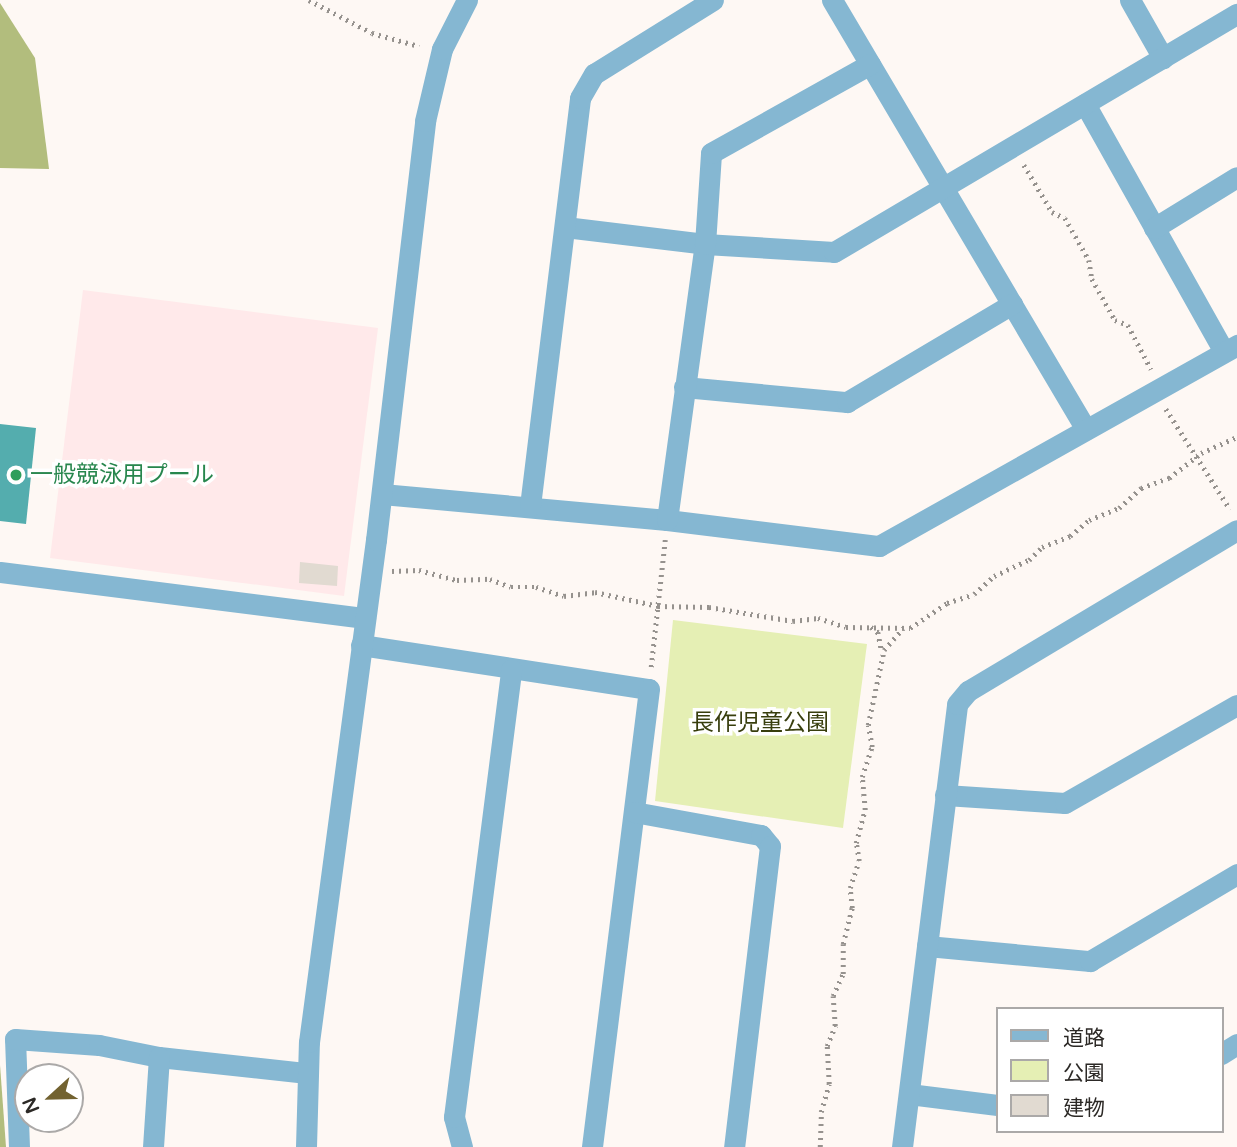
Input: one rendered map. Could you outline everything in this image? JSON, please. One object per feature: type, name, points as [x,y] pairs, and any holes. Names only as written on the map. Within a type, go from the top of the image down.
[{"type":"street","points":[[306,1147],[307,1073],[382,494],[431,86],[442,49],[467,0]]},
{"type":"street","points":[[530,506],[580,98],[594,74],[713,0]]},
{"type":"street","points":[[832,0],[1086,429]]},
{"type":"street","points":[[1130,0],[1163,58]]},
{"type":"street","points":[[565,227],[705,244],[834,252],[1237,14]]},
{"type":"street","points":[[667,520],[705,244],[711,153],[870,64]]},
{"type":"street","points":[[382,494],[667,520],[879,546],[1230,349],[1154,228],[1085,104]]},
{"type":"street","points":[[1154,228],[1237,177]]},
{"type":"street","points":[[684,387],[847,402],[1012,304]]},
{"type":"street","points":[[902,1147],[952,720],[968,691],[1235,524]]},
{"type":"street","points":[[0,572],[365,618]]},
{"type":"street","points":[[361,645],[649,689],[592,1147]]},
{"type":"street","points":[[462,1147],[454,1117],[511,670]]},
{"type":"street","points":[[944,795],[1065,803],[1237,705]]},
{"type":"street","points":[[634,812],[761,835],[770,846],[734,1147]]},
{"type":"street","points":[[926,946],[1090,961],[1237,874]]},
{"type":"street","points":[[19,1147],[15,1039],[99,1045],[159,1057],[307,1073]]},
{"type":"street","points":[[153,1147],[159,1057]]},
{"type":"street","points":[[909,1094],[996,1105]]},
{"type":"path","points":[[309,0],[372,33],[423,47]]},
{"type":"path","points":[[1013,147],[1052,212],[1065,218],[1089,261],[1092,279],[1115,320],[1128,325],[1160,387],[1164,406],[1214,480],[1235,524]]},
{"type":"path","points":[[388,570],[428,572],[457,580],[490,579],[510,587],[536,587],[564,596],[595,592],[658,606],[709,607],[793,621],[818,618],[846,627],[867,625],[903,628],[918,625],[947,603],[974,594],[994,576],[1029,560],[1042,547],[1070,536],[1096,516],[1119,508],[1141,488],[1169,478],[1196,457],[1237,437]]},
{"type":"path","points":[[649,689],[667,520]]},
{"type":"path","points":[[820,1147],[821,1112],[829,1084],[827,1046],[835,1026],[833,996],[843,974],[843,944],[851,919],[850,888],[858,868],[856,843],[865,810],[862,777],[872,747],[868,725],[882,656],[878,632],[867,625]]},
{"type":"path","points":[[882,656],[903,628]]},
{"type":"shaded area","points":[[83,290],[378,328],[344,596],[50,558]]},
{"type":"green space","points":[[0,3],[35,58],[49,169],[0,168]]},
{"type":"green space","name":"長作児童公園","points":[[673,620],[867,644],[843,828],[655,801]]},
{"type":"green space","points":[[0,1065],[6,1147],[0,1147]]},
{"type":"water","name":"一般競泳用プール","points":[[0,424],[36,428],[26,524],[0,521]]},
{"type":"building","points":[[300,562],[338,566],[337,586],[299,583]]},
{"type":"place","name":"一般競泳用プール","points":[[16,475]]}]
